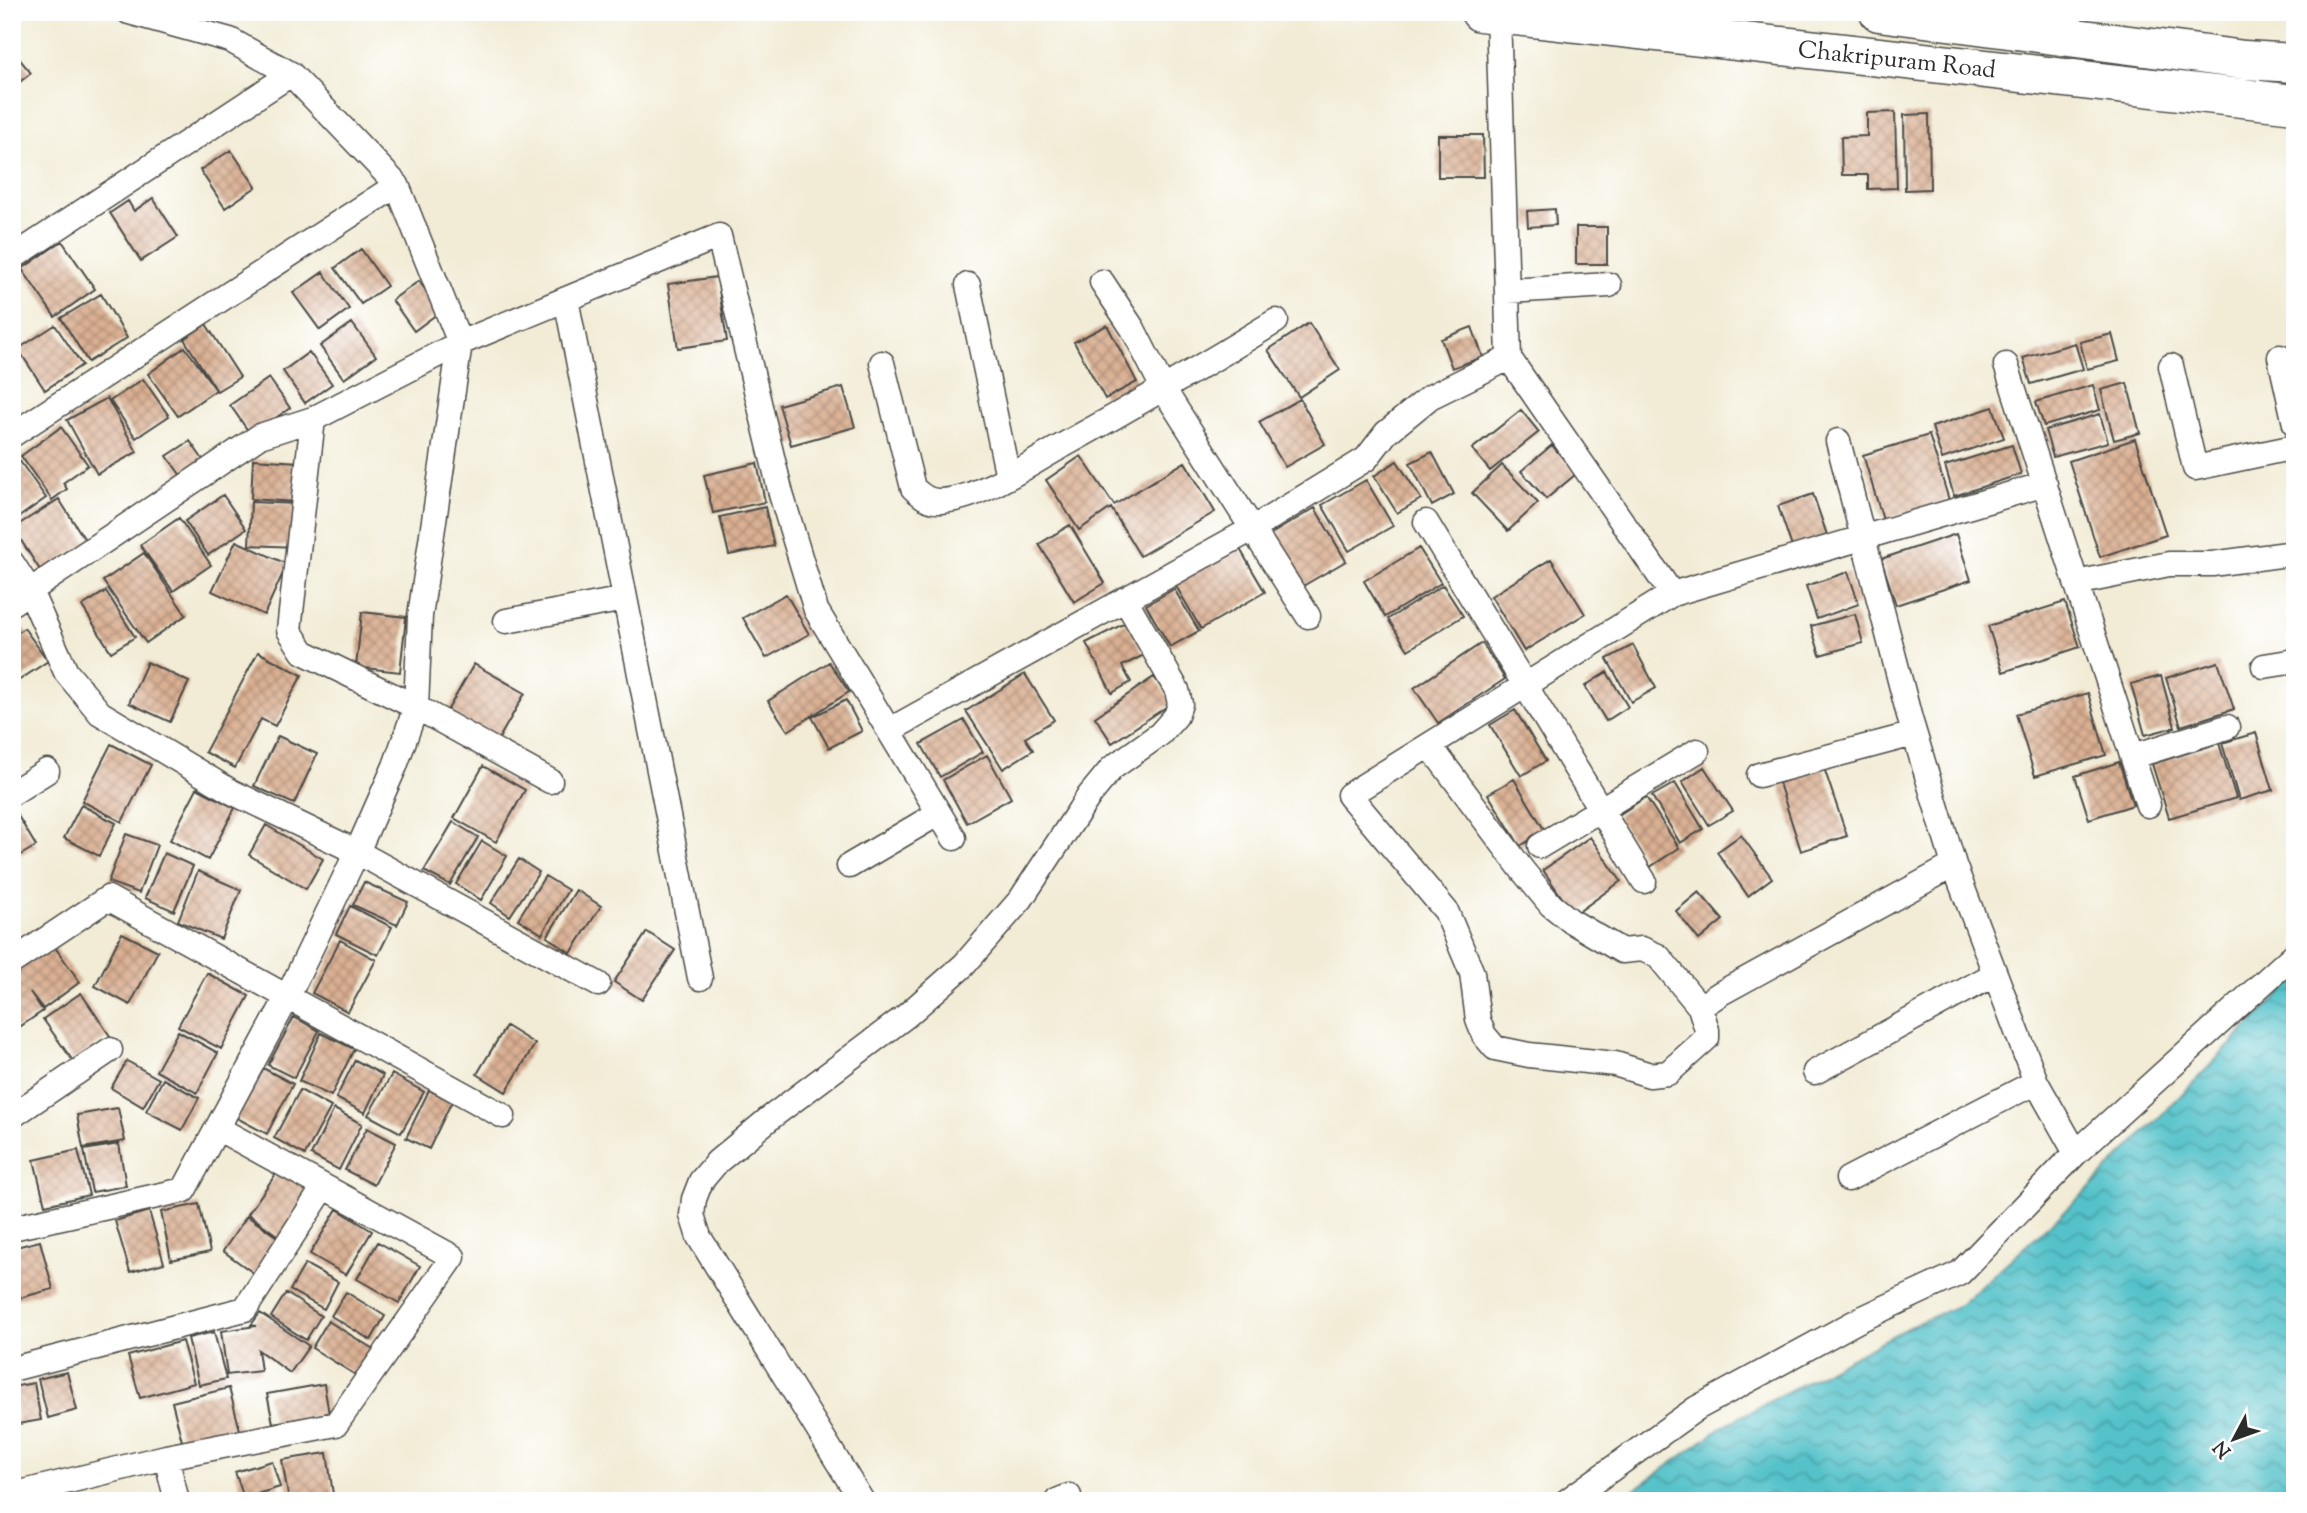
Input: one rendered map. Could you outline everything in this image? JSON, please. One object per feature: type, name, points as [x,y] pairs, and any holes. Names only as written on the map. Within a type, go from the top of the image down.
[{"type":"main road","name":"Chakripuram Road","points":[[1879,12],[2286,63]]},
{"type":"main road","name":"Chakripuram Road","points":[[1489,13],[2283,102]]},
{"type":"main road","points":[[2283,102],[2286,63]]},
{"type":"street","points":[[12,1227],[184,1190],[287,998],[357,852],[395,766],[416,707],[420,616],[460,343],[397,185],[290,74],[230,40],[129,12]]},
{"type":"street","points":[[1489,13],[1509,358],[1672,594]]},
{"type":"street","points":[[12,258],[290,74]]},
{"type":"street","points":[[12,435],[397,185]]},
{"type":"street","points":[[21,597],[260,436],[313,419],[460,343],[719,236],[782,494],[816,610],[954,838]]},
{"type":"street","points":[[1102,282],[1133,329],[1164,390],[1308,616]]},
{"type":"street","points":[[968,285],[1008,477]]},
{"type":"street","points":[[1507,292],[1609,285]]},
{"type":"street","points":[[566,299],[700,978]]},
{"type":"street","points":[[882,363],[913,488],[922,496],[943,501],[970,494],[1008,477],[1164,390],[1276,321]]},
{"type":"street","points":[[2280,357],[2295,424]]},
{"type":"street","points":[[890,730],[1252,529],[1366,459],[1386,433],[1430,397],[1509,358]]},
{"type":"street","points":[[2006,365],[2148,805]]},
{"type":"street","points":[[2171,366],[2194,468],[2295,447]]},
{"type":"street","points":[[313,419],[289,630],[303,652],[416,707],[550,781]]},
{"type":"street","points":[[1838,441],[1914,734],[1954,864],[2036,1082],[2076,1153]]},
{"type":"street","points":[[1430,746],[1551,905],[1570,921],[1622,951],[1642,949],[1658,956],[1700,1007],[1707,1038],[1668,1073],[1650,1075],[1615,1064],[1529,1055],[1495,1048],[1484,1035],[1478,1020],[1472,973],[1446,911],[1349,795],[1672,594],[2045,484]]},
{"type":"street","points":[[1426,522],[1599,811],[1644,881]]},
{"type":"street","points":[[2076,583],[2169,564],[2212,564],[2295,553]]},
{"type":"street","points":[[12,563],[21,597],[66,672],[100,713],[232,792],[357,852],[598,984]]},
{"type":"street","points":[[506,621],[625,599]]},
{"type":"street","points":[[862,1501],[699,1237],[692,1215],[694,1199],[701,1181],[717,1161],[906,1016],[964,965],[1021,899],[1089,796],[1112,768],[1160,734],[1176,716],[1180,704],[1177,690],[1125,599]]},
{"type":"street","points":[[2264,666],[2295,661]]},
{"type":"street","points":[[2134,756],[2227,727]]},
{"type":"street","points":[[1759,775],[1914,734]]},
{"type":"street","points":[[1539,846],[1697,751]]},
{"type":"street","points":[[12,793],[47,771]]},
{"type":"street","points":[[849,866],[939,813]]},
{"type":"street","points":[[1700,1007],[1954,864]]},
{"type":"street","points":[[12,962],[108,898],[503,1116]]},
{"type":"street","points":[[1567,1501],[1697,1408],[1859,1320],[1960,1273],[2076,1153],[2295,954]]},
{"type":"street","points":[[1815,1072],[1995,974]]},
{"type":"street","points":[[12,1116],[110,1050]]},
{"type":"street","points":[[1848,1179],[2036,1082]]},
{"type":"street","points":[[14,1494],[166,1457],[336,1424],[453,1257],[217,1128]]},
{"type":"street","points":[[12,1369],[244,1309],[324,1186]]},
{"type":"street","points":[[166,1457],[177,1501]]},
{"type":"water","points":[[2295,979],[2295,1501],[1619,1501],[1725,1425],[1907,1328],[1960,1305],[2090,1188]]},
{"type":"building","points":[[12,50],[31,73],[12,88]]},
{"type":"building","points":[[1895,112],[1897,188],[1868,189],[1868,175],[1842,175],[1841,137],[1867,136],[1867,113]]},
{"type":"building","points":[[1929,114],[1930,189],[1905,190],[1904,115]]},
{"type":"building","points":[[1438,135],[1483,135],[1484,177],[1438,177]]},
{"type":"building","points":[[231,150],[256,187],[225,208],[200,170]]},
{"type":"building","points":[[153,198],[178,237],[141,261],[110,213],[128,201],[134,211]]},
{"type":"building","points":[[1555,209],[1556,225],[1528,227],[1527,211]]},
{"type":"building","points":[[1576,227],[1607,227],[1607,264],[1576,264]]},
{"type":"building","points":[[62,241],[95,289],[55,317],[22,269]]},
{"type":"building","points":[[361,249],[387,286],[361,304],[335,268]]},
{"type":"building","points":[[323,272],[349,309],[320,330],[293,293]]},
{"type":"building","points":[[717,277],[727,341],[678,348],[668,284]]},
{"type":"building","points":[[419,281],[441,311],[414,331],[392,300]]},
{"type":"building","points":[[101,294],[127,338],[88,362],[61,318]]},
{"type":"building","points":[[352,323],[376,356],[344,379],[320,346]]},
{"type":"building","points":[[1309,323],[1340,370],[1299,397],[1268,350]]},
{"type":"building","points":[[206,324],[240,377],[217,391],[184,339]]},
{"type":"building","points":[[55,325],[82,365],[45,390],[18,349]]},
{"type":"building","points":[[1107,325],[1137,382],[1105,399],[1074,342]]},
{"type":"building","points":[[1472,327],[1483,357],[1452,368],[1441,339]]},
{"type":"building","points":[[2112,334],[2119,361],[2087,369],[2080,342]]},
{"type":"building","points":[[2075,343],[2083,369],[2031,384],[2023,358]]},
{"type":"building","points":[[185,347],[216,390],[178,416],[148,374]]},
{"type":"building","points":[[309,352],[332,384],[305,403],[283,371]]},
{"type":"building","points":[[269,378],[290,408],[251,435],[230,405]]},
{"type":"building","points":[[143,379],[169,416],[136,438],[110,401]]},
{"type":"building","points":[[2127,383],[2140,433],[2114,440],[2101,390]]},
{"type":"building","points":[[2093,385],[2100,410],[2044,426],[2036,402]]},
{"type":"building","points":[[843,387],[855,427],[791,445],[779,405]]},
{"type":"building","points":[[107,398],[137,452],[97,474],[67,420]]},
{"type":"building","points":[[1300,399],[1325,444],[1285,467],[1259,422]]},
{"type":"building","points":[[1993,407],[2004,438],[1942,459],[1932,427]]},
{"type":"building","points":[[1521,410],[1539,432],[1490,471],[1472,449]]},
{"type":"building","points":[[2100,414],[2108,442],[2053,457],[2045,430]]},
{"type":"building","points":[[61,427],[88,465],[63,483],[67,489],[52,500],[21,456]]},
{"type":"building","points":[[1929,435],[1949,500],[1883,520],[1863,455]]},
{"type":"building","points":[[2135,439],[2166,535],[2100,557],[2069,461]]},
{"type":"building","points":[[190,441],[206,464],[184,480],[167,456]]},
{"type":"building","points":[[1552,445],[1576,474],[1546,499],[1521,471]]},
{"type":"building","points":[[2012,445],[2021,474],[1954,496],[1945,466]]},
{"type":"building","points":[[1432,452],[1454,494],[1432,506],[1410,463]]},
{"type":"building","points":[[1081,456],[1114,505],[1185,462],[1215,512],[1140,556],[1111,508],[1079,530],[1046,480]]},
{"type":"building","points":[[253,459],[298,462],[296,502],[251,499]]},
{"type":"building","points":[[19,460],[46,498],[12,522],[12,464]]},
{"type":"building","points":[[1397,461],[1421,499],[1397,513],[1374,476]]},
{"type":"building","points":[[757,463],[765,502],[713,513],[704,475]]},
{"type":"building","points":[[1502,465],[1538,503],[1508,531],[1472,493]]},
{"type":"building","points":[[1366,480],[1393,526],[1349,551],[1322,505]]},
{"type":"building","points":[[1813,494],[1827,535],[1792,547],[1778,506]]},
{"type":"building","points":[[223,495],[246,529],[208,555],[185,521]]},
{"type":"building","points":[[59,499],[87,543],[42,573],[13,528]]},
{"type":"building","points":[[251,502],[298,504],[296,547],[249,545]]},
{"type":"building","points":[[765,507],[774,546],[729,555],[720,517]]},
{"type":"building","points":[[1315,508],[1346,561],[1296,590],[1266,537]]},
{"type":"building","points":[[179,518],[211,565],[173,591],[140,545]]},
{"type":"building","points":[[1070,525],[1105,583],[1074,602],[1039,544]]},
{"type":"building","points":[[1956,534],[1971,580],[1896,605],[1881,559]]},
{"type":"building","points":[[236,541],[287,564],[264,615],[212,591]]},
{"type":"building","points":[[1237,544],[1265,592],[1201,629],[1173,581]]},
{"type":"building","points":[[1419,548],[1441,583],[1385,617],[1364,581]]},
{"type":"building","points":[[144,553],[186,615],[146,643],[103,581]]},
{"type":"building","points":[[1551,559],[1585,614],[1524,651],[1491,596]]},
{"type":"building","points":[[1848,572],[1859,604],[1817,619],[1806,586]]},
{"type":"building","points":[[1443,585],[1463,616],[1408,650],[1388,619]]},
{"type":"building","points":[[1174,589],[1199,631],[1170,647],[1146,605]]},
{"type":"building","points":[[106,591],[135,637],[111,652],[82,606]]},
{"type":"building","points":[[786,594],[809,634],[766,658],[743,618]]},
{"type":"building","points":[[2065,602],[2080,647],[2003,672],[1988,626]]},
{"type":"building","points":[[362,612],[406,617],[400,672],[356,667]]},
{"type":"building","points":[[1855,614],[1863,643],[1820,655],[1811,626]]},
{"type":"building","points":[[1127,622],[1144,655],[1122,666],[1131,682],[1112,693],[1086,643]]},
{"type":"building","points":[[24,628],[48,661],[12,685],[12,636]]},
{"type":"building","points":[[1482,643],[1505,679],[1438,723],[1414,688]]},
{"type":"building","points":[[1633,645],[1656,688],[1631,702],[1607,659]]},
{"type":"building","points":[[258,652],[302,675],[275,726],[261,719],[235,768],[205,752]]},
{"type":"building","points":[[147,662],[189,682],[170,722],[129,703]]},
{"type":"building","points":[[829,662],[849,692],[788,731],[768,701]]},
{"type":"building","points":[[2218,662],[2234,709],[2181,726],[2166,678]]},
{"type":"building","points":[[474,664],[525,693],[498,740],[447,711]]},
{"type":"building","points":[[1607,672],[1628,707],[1606,721],[1585,686]]},
{"type":"building","points":[[1025,674],[1054,720],[1025,738],[1033,750],[1003,769],[966,711]]},
{"type":"building","points":[[2161,676],[2175,727],[2145,735],[2131,684]]},
{"type":"building","points":[[1154,677],[1172,703],[1112,743],[1095,717]]},
{"type":"building","points":[[2088,693],[2106,755],[2035,776],[2016,714]]},
{"type":"building","points":[[846,700],[862,731],[829,748],[812,717]]},
{"type":"building","points":[[1515,710],[1546,761],[1521,776],[1490,725]]},
{"type":"building","points":[[964,720],[983,752],[940,777],[921,744]]},
{"type":"building","points":[[2256,733],[2273,790],[2239,800],[2222,743]]},
{"type":"building","points":[[278,736],[317,754],[294,804],[254,786]]},
{"type":"building","points":[[2219,743],[2236,798],[2169,818],[2152,764]]},
{"type":"building","points":[[111,744],[151,765],[122,822],[82,801]]},
{"type":"building","points":[[987,755],[1011,798],[967,823],[943,780]]},
{"type":"building","points":[[2119,762],[2133,805],[2089,819],[2075,776]]},
{"type":"building","points":[[483,766],[525,790],[496,842],[454,818]]},
{"type":"building","points":[[1704,767],[1733,811],[1709,825],[1682,782]]},
{"type":"building","points":[[1824,768],[1847,836],[1801,851],[1779,783]]},
{"type":"building","points":[[1514,779],[1545,831],[1520,846],[1488,794]]},
{"type":"building","points":[[1675,783],[1703,829],[1680,843],[1652,796]]},
{"type":"building","points":[[197,788],[235,808],[208,860],[170,840]]},
{"type":"building","points":[[1646,797],[1679,848],[1650,867],[1617,816]]},
{"type":"building","points":[[81,805],[116,823],[99,856],[64,838]]},
{"type":"building","points":[[12,806],[36,846],[12,860]]},
{"type":"building","points":[[453,822],[478,837],[450,885],[424,871]]},
{"type":"building","points":[[266,825],[323,859],[306,889],[249,855]]},
{"type":"building","points":[[126,834],[157,845],[139,893],[108,882]]},
{"type":"building","points":[[1741,835],[1772,878],[1748,896],[1717,852]]},
{"type":"building","points":[[1590,837],[1621,881],[1574,915],[1543,870]]},
{"type":"building","points":[[482,841],[507,856],[481,900],[456,884]]},
{"type":"building","points":[[164,853],[193,866],[174,911],[145,898]]},
{"type":"building","points":[[519,859],[539,872],[510,916],[491,903]]},
{"type":"building","points":[[198,871],[241,890],[221,939],[178,921]]},
{"type":"building","points":[[545,876],[568,890],[542,934],[518,919]]},
{"type":"building","points":[[364,882],[408,902],[397,925],[353,905]]},
{"type":"building","points":[[576,890],[601,906],[571,953],[547,937]]},
{"type":"building","points":[[1699,892],[1723,920],[1699,940],[1676,911]]},
{"type":"building","points":[[350,906],[392,927],[378,955],[336,934]]},
{"type":"building","points":[[647,932],[675,950],[642,1000],[614,982]]},
{"type":"building","points":[[122,933],[158,951],[130,1005],[95,986]]},
{"type":"building","points":[[49,939],[80,982],[43,1009],[30,992],[43,1011],[12,1032],[12,967]]},
{"type":"building","points":[[340,940],[376,960],[348,1012],[312,993]]},
{"type":"building","points":[[207,973],[249,996],[221,1049],[178,1026]]},
{"type":"building","points":[[81,993],[110,1036],[73,1061],[43,1019]]},
{"type":"building","points":[[294,1017],[319,1031],[294,1078],[268,1065]]},
{"type":"building","points":[[506,1026],[535,1044],[506,1092],[477,1074]]},
{"type":"building","points":[[178,1031],[218,1053],[197,1093],[156,1071]]},
{"type":"building","points":[[321,1033],[354,1049],[331,1096],[299,1081]]},
{"type":"building","points":[[355,1060],[383,1075],[365,1113],[336,1098]]},
{"type":"building","points":[[127,1061],[159,1079],[143,1107],[111,1088]]},
{"type":"building","points":[[261,1067],[293,1084],[267,1134],[235,1117]]},
{"type":"building","points":[[392,1074],[424,1092],[401,1133],[368,1115]]},
{"type":"building","points":[[163,1079],[199,1098],[182,1130],[146,1111]]},
{"type":"building","points":[[300,1090],[331,1107],[305,1155],[274,1138]]},
{"type":"building","points":[[429,1090],[452,1101],[429,1149],[406,1138]]},
{"type":"building","points":[[118,1108],[125,1141],[83,1148],[77,1115]]},
{"type":"building","points":[[334,1109],[362,1124],[339,1170],[311,1155]]},
{"type":"building","points":[[367,1128],[396,1143],[374,1185],[345,1170]]},
{"type":"building","points":[[119,1144],[126,1186],[92,1192],[84,1150]]},
{"type":"building","points":[[78,1150],[89,1195],[45,1205],[34,1160]]},
{"type":"building","points":[[280,1168],[314,1192],[281,1238],[248,1214]]},
{"type":"building","points":[[199,1204],[210,1252],[171,1260],[161,1212]]},
{"type":"building","points":[[337,1209],[372,1231],[346,1275],[310,1254]]},
{"type":"building","points":[[149,1211],[164,1263],[130,1272],[115,1221]]},
{"type":"building","points":[[247,1216],[280,1239],[255,1274],[223,1251]]},
{"type":"building","points":[[40,1241],[53,1289],[12,1300],[12,1248]]},
{"type":"building","points":[[378,1242],[420,1266],[399,1303],[357,1279]]},
{"type":"building","points":[[305,1264],[338,1282],[324,1309],[290,1290]]},
{"type":"building","points":[[346,1292],[385,1316],[371,1340],[331,1316]]},
{"type":"building","points":[[286,1293],[321,1316],[306,1340],[271,1317]]},
{"type":"building","points":[[260,1313],[309,1346],[290,1373],[258,1350],[261,1371],[227,1375],[221,1331],[256,1326],[251,1325]]},
{"type":"building","points":[[328,1321],[375,1350],[359,1377],[312,1348]]},
{"type":"building","points":[[214,1332],[226,1379],[199,1385],[188,1338]]},
{"type":"building","points":[[182,1341],[194,1383],[140,1398],[128,1356]]},
{"type":"building","points":[[67,1372],[77,1410],[48,1418],[38,1379]]},
{"type":"building","points":[[34,1383],[41,1420],[18,1424],[12,1387]]},
{"type":"building","points":[[324,1384],[329,1414],[273,1423],[267,1394]]},
{"type":"building","points":[[229,1388],[240,1430],[183,1445],[172,1402]]},
{"type":"building","points":[[327,1453],[334,1501],[289,1501],[282,1460]]},
{"type":"building","points":[[272,1461],[280,1487],[244,1498],[235,1472]]}]
